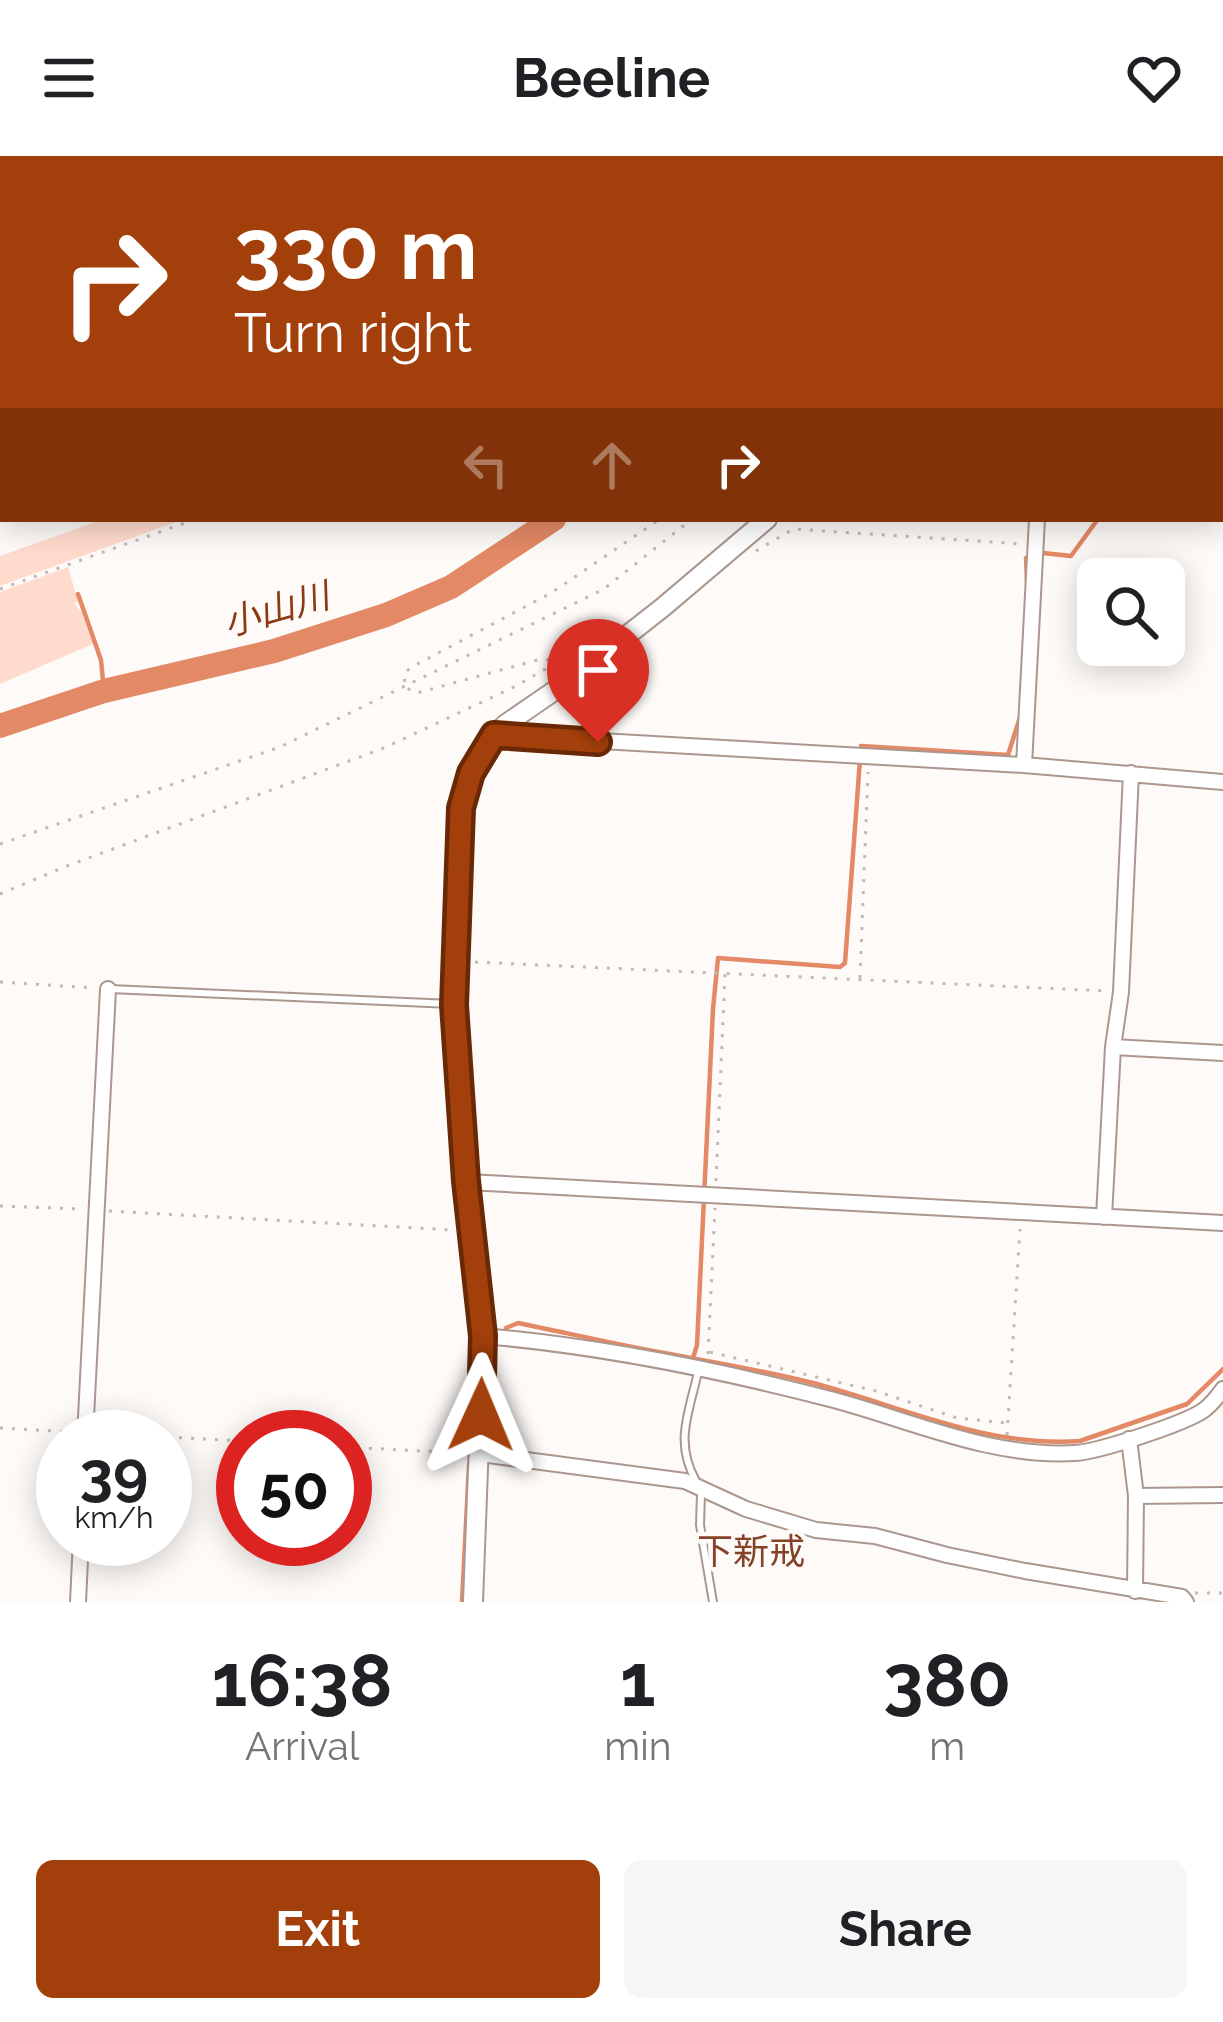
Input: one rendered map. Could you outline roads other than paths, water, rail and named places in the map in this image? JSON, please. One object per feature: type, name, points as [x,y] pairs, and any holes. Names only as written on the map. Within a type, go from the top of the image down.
[{"type":"main road","points":[[473,1602],[483,1336],[454,1005],[461,808],[471,773],[494,735],[662,608],[763,522]]},
{"type":"street","points":[[1024,765],[1037,522]]},
{"type":"street","points":[[494,735],[1024,765],[1223,782]]},
{"type":"street","points":[[1104,1217],[1131,773]]},
{"type":"street","points":[[86,1410],[108,989]]},
{"type":"street","points":[[1113,1047],[1223,1053]]},
{"type":"street","points":[[466,1181],[1223,1223]]},
{"type":"street","points":[[483,1336],[553,1342],[778,1385],[1008,1449],[1079,1453],[1130,1439],[1206,1409],[1223,1389]]},
{"type":"street","points":[[1130,1439],[1136,1496],[1135,1591]]},
{"type":"street","points":[[481,1454],[685,1481],[746,1509],[816,1530],[875,1535],[947,1556],[1184,1599]]},
{"type":"street","points":[[1136,1496],[1223,1495]]},
{"type":"street","points":[[78,1602],[80,1566]]},
{"type":"lane","points":[[108,989],[454,1005]]},
{"type":"lane","points":[[698,1370],[684,1452],[700,1487],[700,1525],[713,1602]]},
{"type":"waterway","name":"小山川","points":[[0,726],[104,691],[274,651],[386,615],[451,587],[549,522]]},
{"type":"waterway","points":[[1043,553],[1071,556],[1096,522]]},
{"type":"waterway","points":[[1026,558],[1027,583]]},
{"type":"waterway","points":[[78,594],[101,660],[104,691]]},
{"type":"waterway","points":[[693,1358],[718,958],[840,967],[845,963],[861,746],[1008,755],[1021,714]]},
{"type":"waterway","points":[[506,1328],[518,1323],[773,1374],[943,1423],[1045,1441],[1080,1441],[1187,1404],[1223,1369]]},
{"type":"waterway","points":[[470,1442],[472,1403]]},
{"type":"waterway","points":[[462,1602],[469,1465]]},
{"type":"district","name":"下新戒","points":[[751,1551]]}]
